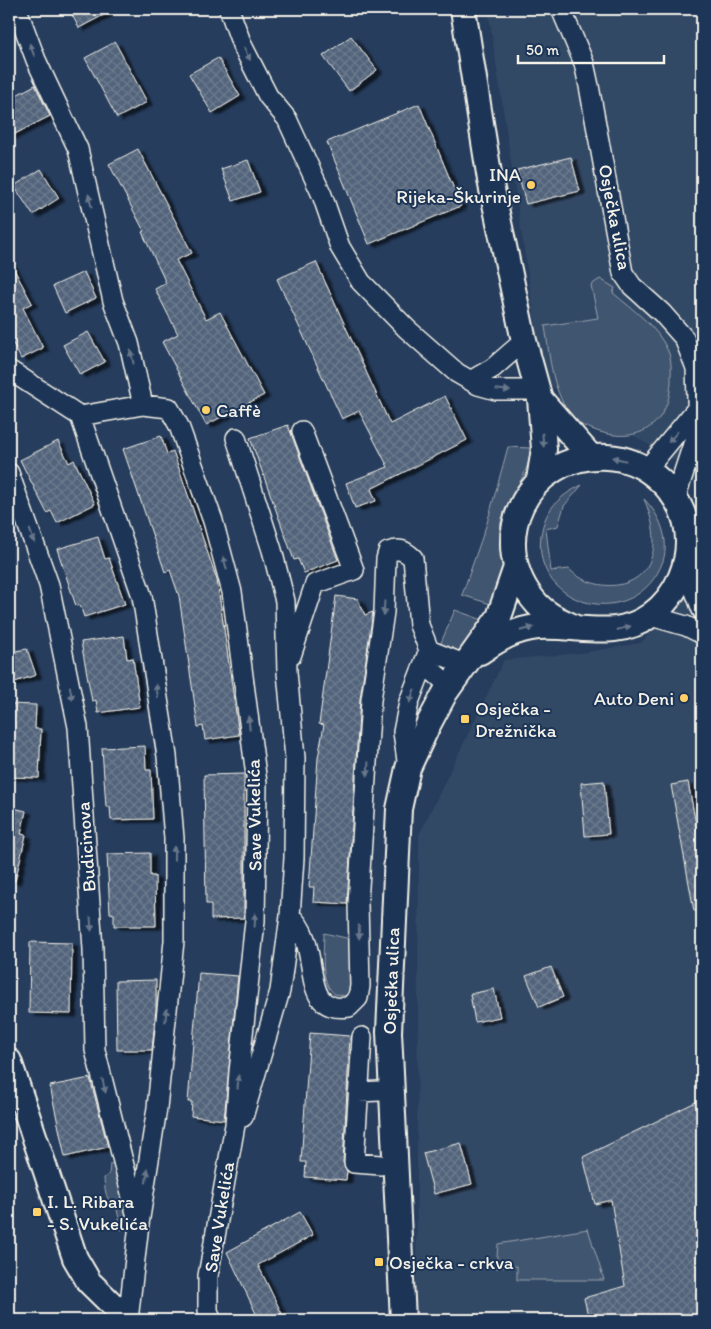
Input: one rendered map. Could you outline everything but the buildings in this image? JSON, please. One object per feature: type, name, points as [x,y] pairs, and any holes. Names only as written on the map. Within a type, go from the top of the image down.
[{"type":"street","points":[[16,9],[36,60],[78,148],[113,302],[129,343],[143,405]]},
{"type":"street","points":[[229,9],[242,45],[268,96],[287,119],[322,195],[340,246],[361,282],[435,355],[457,373],[478,385],[496,390],[539,395]]},
{"type":"street","name":"Osječka ulica","points":[[463,9],[490,180],[524,341],[539,395],[544,449],[539,480]]},
{"type":"street","name":"Osječka ulica","points":[[561,9],[584,63],[623,273],[632,286],[657,308],[684,338],[696,368],[699,406],[698,429],[675,499]]},
{"type":"street","points":[[472,380],[493,368],[524,341]]},
{"type":"street","points":[[9,370],[80,416],[142,596],[167,756],[174,838],[174,941],[157,1108],[139,1224],[128,1320]]},
{"type":"street","name":"Osječka ulica","points":[[539,395],[590,456]]},
{"type":"street","name":"Save Vukelića","points":[[80,416],[143,405],[169,408],[179,426],[213,521],[234,602],[257,784],[255,920],[235,1125],[208,1276],[208,1310],[211,1320]]},
{"type":"street","points":[[647,469],[699,406]]},
{"type":"street","points":[[286,672],[315,584],[354,570],[302,431]]},
{"type":"street","points":[[235,1125],[244,1116],[280,991],[290,916],[294,858],[295,758],[286,672],[285,602],[272,550],[236,438]]},
{"type":"street","name":"Osječka ulica","points":[[468,662],[505,634],[537,627],[576,628],[595,631],[614,630],[633,625],[651,616],[669,599],[681,578],[688,554],[687,529],[675,499],[666,485],[647,469],[619,458],[590,456],[571,460],[554,468],[539,480],[524,498],[515,520],[512,544],[516,568],[524,588],[538,605],[555,619],[576,628]]},
{"type":"street","name":"Budicinova","points":[[9,473],[49,585],[78,728],[93,950],[96,1050],[139,1224]]},
{"type":"street","points":[[290,916],[298,922],[304,932],[310,951],[312,974],[318,996],[322,1002],[332,1008],[349,1008],[358,998],[360,986],[358,903],[372,700],[384,612],[386,559],[388,552],[395,549],[402,550],[413,558],[419,625],[426,657],[450,686]]},
{"type":"street","points":[[685,565],[702,610]]},
{"type":"street","name":"Osječka ulica","points":[[403,1320],[389,1032],[398,809],[408,768],[428,725],[450,686],[499,617],[516,568]]},
{"type":"street","points":[[651,616],[686,626],[702,634]]},
{"type":"street","points":[[426,657],[468,662]]},
{"type":"street","points":[[408,768],[403,732],[410,702],[426,657]]},
{"type":"street","points":[[362,1037],[354,1163],[381,1165]]},
{"type":"street","points":[[9,1061],[75,1258],[90,1282],[128,1320]]},
{"type":"street","points":[[358,1092],[380,1091]]},
{"type":"shaded area","points":[[488,9],[702,9],[702,1320],[416,1320],[419,835],[504,660],[581,653],[641,643],[696,584],[699,503],[690,470],[544,381]]},
{"type":"shaded area","points":[[600,279],[615,288],[613,293],[651,326],[663,342],[670,358],[671,381],[669,397],[664,410],[648,428],[637,433],[624,435],[610,434],[594,430],[576,422],[561,399],[553,375],[545,326],[598,318],[591,285]]},
{"type":"shaded area","points":[[508,447],[530,448],[527,467],[508,503],[501,522],[503,576],[497,606],[462,595],[487,523]]},
{"type":"shaded area","points":[[582,485],[564,506],[558,526],[546,529],[551,571],[569,569],[578,576],[599,585],[611,586],[633,580],[642,573],[649,563],[654,547],[652,522],[644,499],[659,520],[664,536],[665,553],[663,561],[650,584],[632,598],[610,604],[589,603],[568,595],[552,580],[542,560],[541,535],[546,518],[554,504],[566,494]]},
{"type":"shaded area","points":[[455,610],[488,622],[463,650],[456,652],[440,645]]},
{"type":"shaded area","points":[[324,933],[355,940],[353,981],[346,996],[335,994],[330,989],[324,975]]},
{"type":"shaded area","points":[[121,1162],[131,1228],[121,1230],[117,1209],[107,1196],[104,1178],[109,1174],[110,1164]]},
{"type":"shaded area","points":[[588,1229],[604,1280],[517,1280],[517,1266],[496,1268],[498,1244]]},
{"type":"place","name":"INA Rijeka-Škurinje","points":[[531,185]]},
{"type":"place","name":"Caffè","points":[[206,410]]},
{"type":"place","name":"Auto Deni","points":[[684,698]]},
{"type":"place","name":"Osječka - Drežnička","points":[[465,719]]},
{"type":"place","name":"I. L. Ribara - S. Vukelića","points":[[37,1212]]},
{"type":"place","name":"Osječka - crkva","points":[[379,1262]]}]
